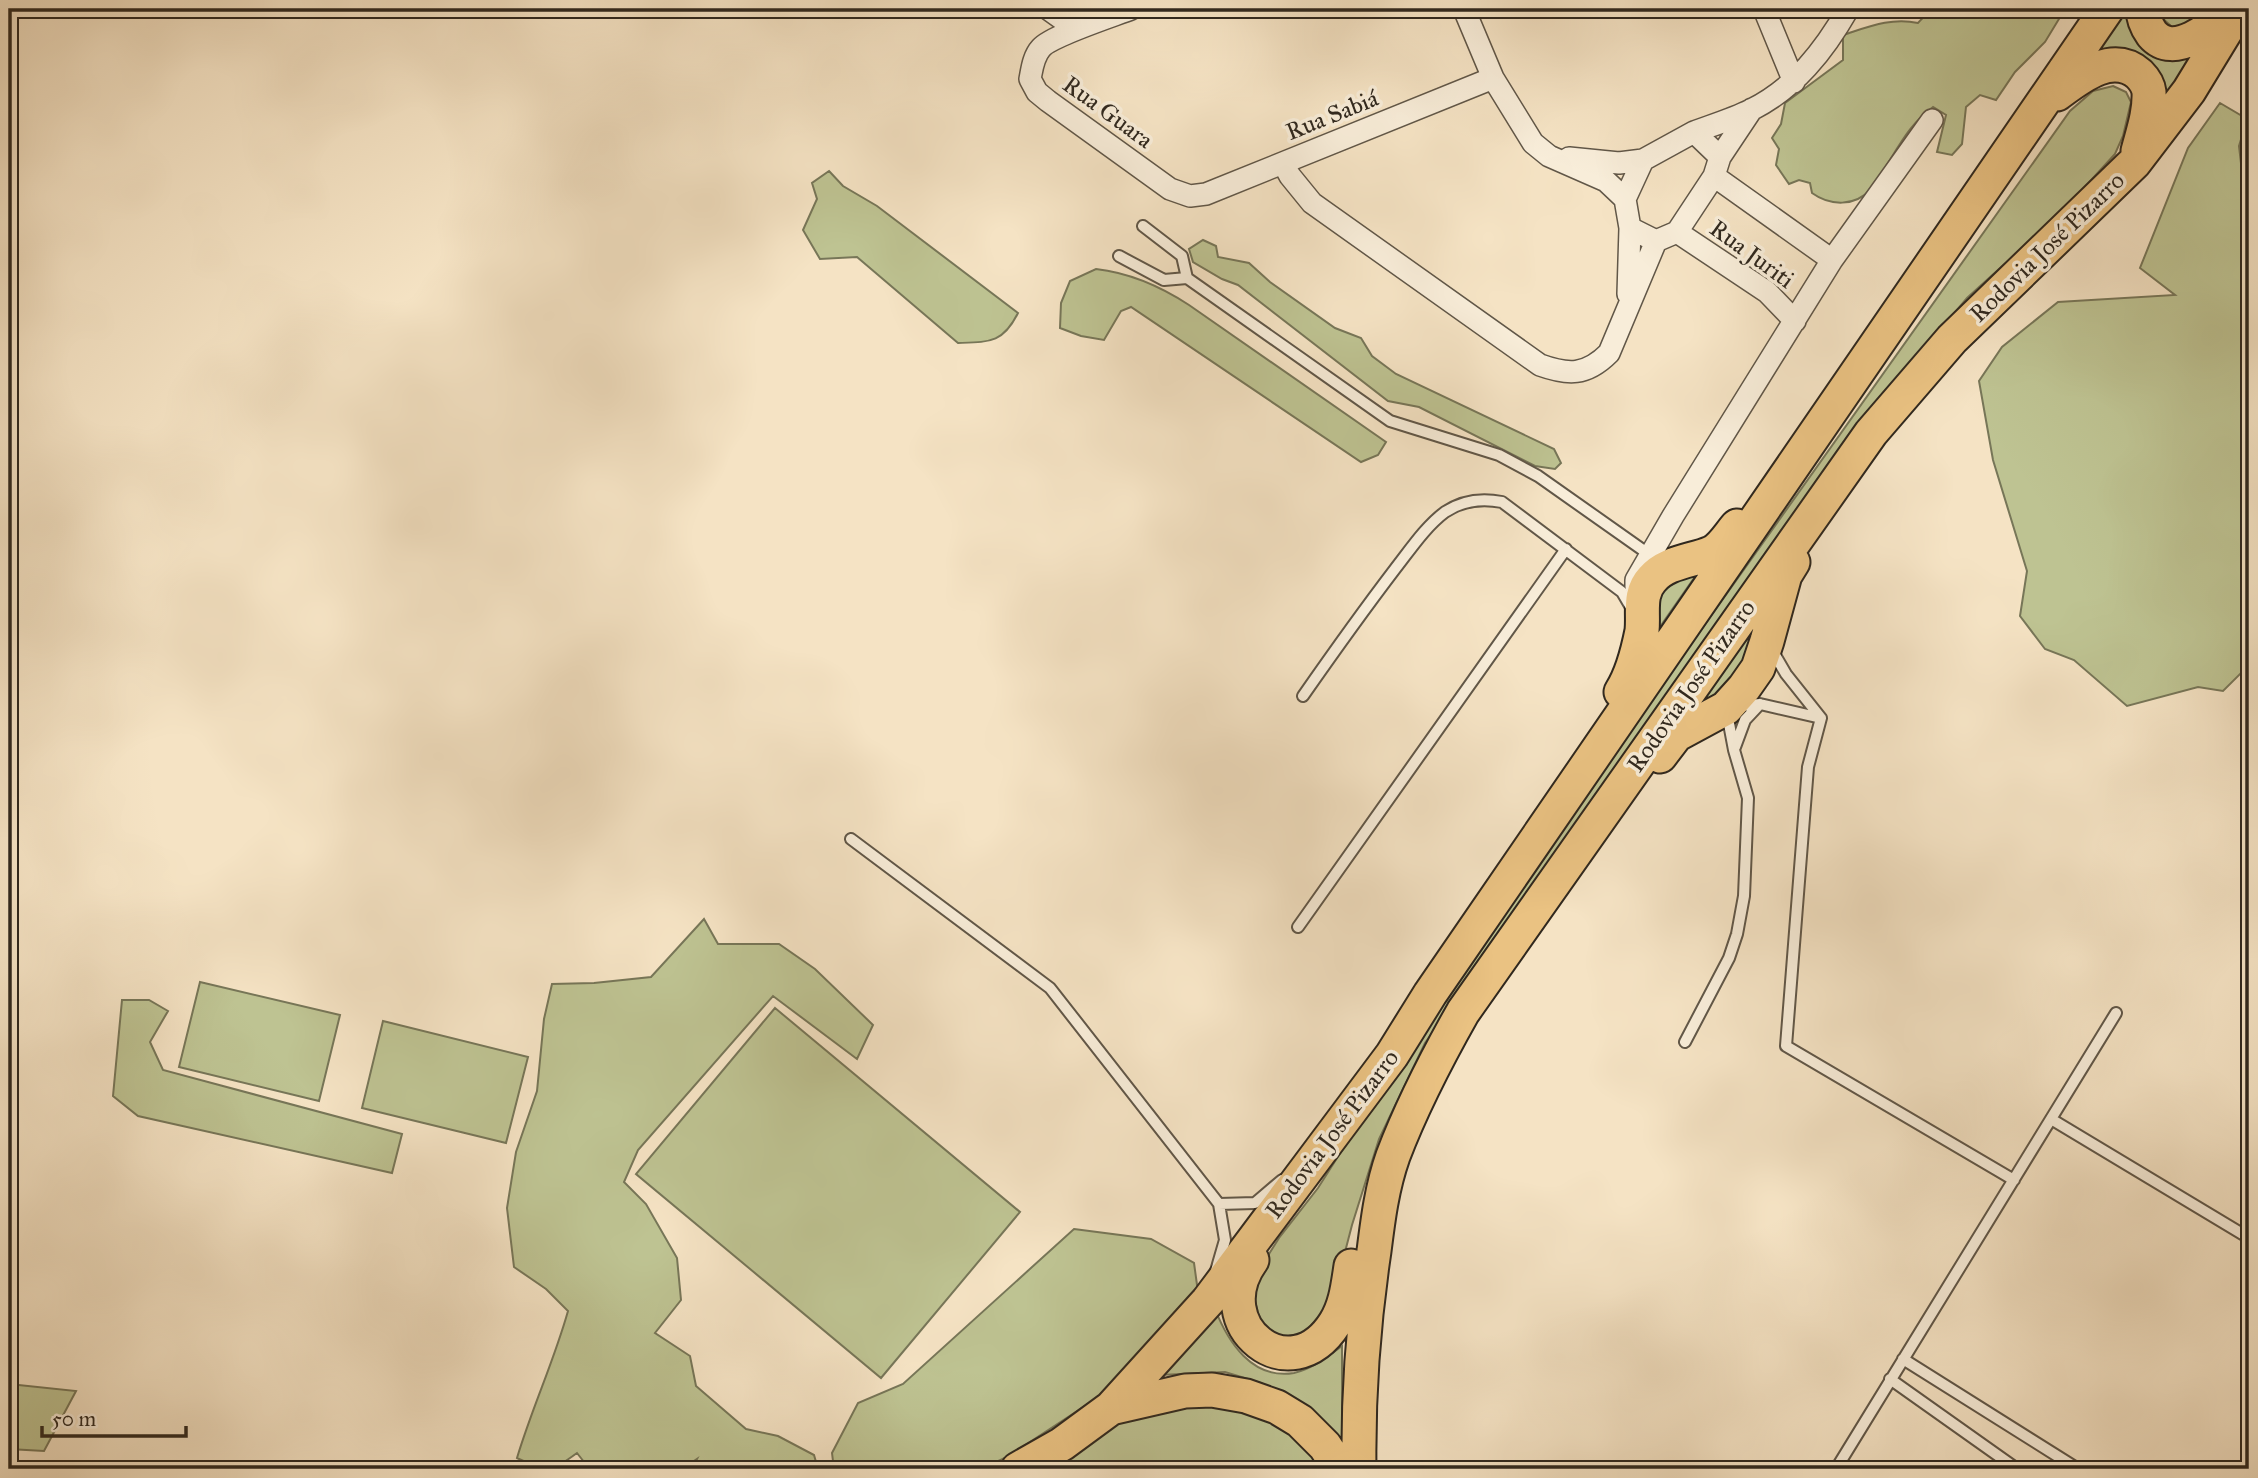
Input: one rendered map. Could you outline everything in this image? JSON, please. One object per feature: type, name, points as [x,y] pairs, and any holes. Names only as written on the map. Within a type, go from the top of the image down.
[{"type":"main road","points":[[1579,777],[2107,9]]},
{"type":"main road","points":[[2143,9],[2149,30],[2165,43],[2191,39],[2205,32],[2233,9]]},
{"type":"main road","name":"Rodovia José Pizarro","points":[[1359,1469],[1360,1368],[1364,1316],[1382,1195],[1393,1157],[1416,1102],[1436,1059],[1463,1012],[1858,451],[1952,339],[2134,163],[2189,91],[2239,9]]},
{"type":"main road","points":[[2043,104],[2078,79],[2106,65],[2121,64],[2133,69],[2146,82],[2149,90],[2146,118],[2134,163]]},
{"type":"main road","points":[[1579,777],[1598,730],[1624,687],[1637,653],[1644,593],[1661,560],[1713,552],[1821,425]]},
{"type":"main road","points":[[1594,826],[1625,803],[1676,735],[1726,708],[1744,688],[1758,668],[1785,575],[1811,537],[1858,451]]},
{"type":"main road","name":"Rodovia José Pizarro","points":[[1111,1408],[1208,1301],[1392,1055],[1430,994],[1579,777]]},
{"type":"main road","points":[[1307,1168],[1291,1206],[1249,1264],[1237,1299],[1242,1324],[1252,1337],[1264,1347],[1283,1355],[1299,1352],[1318,1341],[1335,1323],[1346,1298],[1354,1250],[1382,1195]]},
{"type":"main road","points":[[1018,1469],[1062,1444],[1111,1408],[1185,1391],[1212,1390],[1246,1396],[1277,1407],[1300,1422],[1325,1446],[1340,1469]]},
{"type":"main road","points":[[1041,1469],[1062,1444]]},
{"type":"street","points":[[1048,9],[1076,29]]},
{"type":"street","name":"Rua Guara","points":[[1131,9],[1076,29],[1042,47],[1033,63],[1030,79],[1037,92],[1170,189],[1190,196]]},
{"type":"street","points":[[1464,9],[1493,78],[1533,143],[1549,156],[1606,181],[1625,199]]},
{"type":"street","points":[[1764,9],[1794,82]]},
{"type":"street","points":[[1549,156],[1619,163],[1643,160],[1695,132],[1752,109],[1794,82],[1817,57],[1848,9]]},
{"type":"street","name":"Rua Sabiá","points":[[1190,196],[1206,194],[1493,78]]},
{"type":"street","points":[[1283,163],[1312,204],[1540,365],[1561,373],[1581,371],[1599,363],[1609,353],[1656,241],[1677,232],[1752,109]]},
{"type":"street","points":[[1642,628],[1629,586],[1661,560],[1832,260],[1932,120]]},
{"type":"street","name":"Rua Juriti","points":[[1695,132],[1717,167],[1832,260]]},
{"type":"street","points":[[1628,306],[1630,228],[1625,199],[1643,160]]},
{"type":"street","points":[[1630,228],[1656,241]]},
{"type":"street","name":"Rua Juriti","points":[[1677,232],[1767,292],[1795,321]]},
{"type":"lane","points":[[1143,226],[1182,256],[1187,278]]},
{"type":"lane","points":[[1119,256],[1164,280],[1187,278],[1390,421],[1499,455],[1538,476],[1661,560]]},
{"type":"lane","points":[[1303,696],[1353,624],[1424,532],[1446,512],[1469,501],[1485,499],[1502,502],[1566,549],[1629,586]]},
{"type":"lane","points":[[1298,927],[1566,549]]},
{"type":"lane","points":[[1767,641],[1786,674],[1821,718]]},
{"type":"lane","points":[[1685,1042],[1729,958],[1738,934],[1744,896],[1748,798],[1734,750],[1726,708],[1760,704],[1821,718]]},
{"type":"lane","points":[[1734,750],[1745,720],[1760,704]]},
{"type":"lane","points":[[1821,718],[1808,767],[1786,1046],[2014,1180]]},
{"type":"lane","points":[[850,839],[1051,988],[1219,1204],[1224,1240],[1208,1301]]},
{"type":"lane","points":[[1836,1469],[2116,1013]]},
{"type":"lane","points":[[2051,1119],[2249,1238]]},
{"type":"lane","points":[[1219,1204],[1255,1203],[1328,1141]]},
{"type":"lane","points":[[1903,1359],[2078,1469]]},
{"type":"lane","points":[[1890,1379],[2017,1469]]},
{"type":"green space","points":[[1931,9],[2065,9],[2045,42],[2015,72],[1996,100],[1980,95],[1966,107],[1962,144],[1952,155],[1937,152],[1946,115],[1933,107],[1911,128],[1873,187],[1858,199],[1834,202],[1812,193],[1810,183],[1799,180],[1789,184],[1776,165],[1779,149],[1772,138],[1781,124],[1785,103],[1843,60],[1843,35],[1889,22],[1918,23]]},
{"type":"green space","points":[[2122,9],[2135,9],[2140,38],[2218,30],[2163,112],[2162,91],[2154,67],[2136,58],[2090,57]]},
{"type":"green space","points":[[2158,9],[2213,9],[2187,26],[2172,27],[2160,16]]},
{"type":"green space","points":[[2113,86],[2126,92],[2131,102],[2123,136],[2115,154],[2062,212],[1967,298],[1891,388],[1425,1043],[1379,1139],[1352,1225],[1332,1302],[1300,1338],[1263,1333],[1254,1297],[1259,1270],[1279,1238],[1318,1188],[1437,1001],[2070,111],[2093,91]]},
{"type":"green space","points":[[2220,103],[2247,119],[2239,146],[2249,232],[2249,674],[2242,672],[2223,691],[2198,687],[2127,706],[2074,660],[2045,649],[2020,616],[2027,571],[1993,460],[1979,381],[2002,347],[2058,302],[2175,295],[2140,268],[2188,148]]},
{"type":"green space","points":[[829,171],[843,186],[877,206],[1018,313],[1007,330],[987,341],[958,343],[857,257],[820,259],[803,230],[817,199],[812,183]]},
{"type":"green space","points":[[1203,240],[1216,246],[1218,257],[1249,263],[1270,282],[1335,328],[1361,338],[1372,356],[1396,374],[1554,449],[1561,463],[1555,469],[1535,466],[1419,407],[1388,401],[1238,285],[1193,262],[1189,249]]},
{"type":"green space","points":[[1096,269],[1145,281],[1189,305],[1386,442],[1378,455],[1361,462],[1131,307],[1121,311],[1104,340],[1081,336],[1060,328],[1061,303],[1070,281]]},
{"type":"green space","points":[[1701,568],[1657,631],[1653,608],[1664,578]]},
{"type":"green space","points":[[1763,605],[1754,659],[1721,695],[1692,707]]},
{"type":"green space","points":[[704,919],[718,944],[779,944],[815,969],[873,1025],[857,1059],[773,996],[638,1150],[624,1182],[646,1204],[677,1258],[681,1300],[655,1333],[690,1356],[696,1386],[746,1429],[778,1436],[814,1455],[818,1469],[692,1469],[697,1459],[682,1469],[593,1469],[588,1467],[577,1453],[554,1468],[542,1468],[517,1458],[568,1311],[546,1289],[514,1267],[507,1208],[516,1152],[537,1091],[544,1019],[552,984],[651,977]]},
{"type":"green space","points":[[200,982],[340,1015],[319,1101],[179,1067]]},
{"type":"green space","points":[[122,1000],[149,1000],[168,1011],[150,1042],[163,1070],[402,1134],[392,1173],[138,1116],[113,1096]]},
{"type":"green space","points":[[775,1008],[1020,1212],[881,1378],[636,1174]]},
{"type":"green space","points":[[383,1021],[528,1057],[506,1143],[362,1108]]},
{"type":"green space","points":[[1074,1229],[1151,1239],[1194,1263],[1198,1292],[1153,1343],[1097,1398],[1007,1457],[981,1469],[834,1469],[832,1453],[858,1403],[903,1384]]},
{"type":"green space","points":[[1215,1309],[1235,1346],[1254,1365],[1266,1371],[1279,1374],[1301,1371],[1342,1346],[1342,1442],[1297,1401],[1261,1383],[1225,1372],[1160,1375]]},
{"type":"green space","points":[[9,1384],[76,1391],[44,1451],[9,1449]]},
{"type":"green space","points":[[1187,1401],[1277,1419],[1329,1469],[1053,1469],[1066,1453],[1116,1415]]}]
